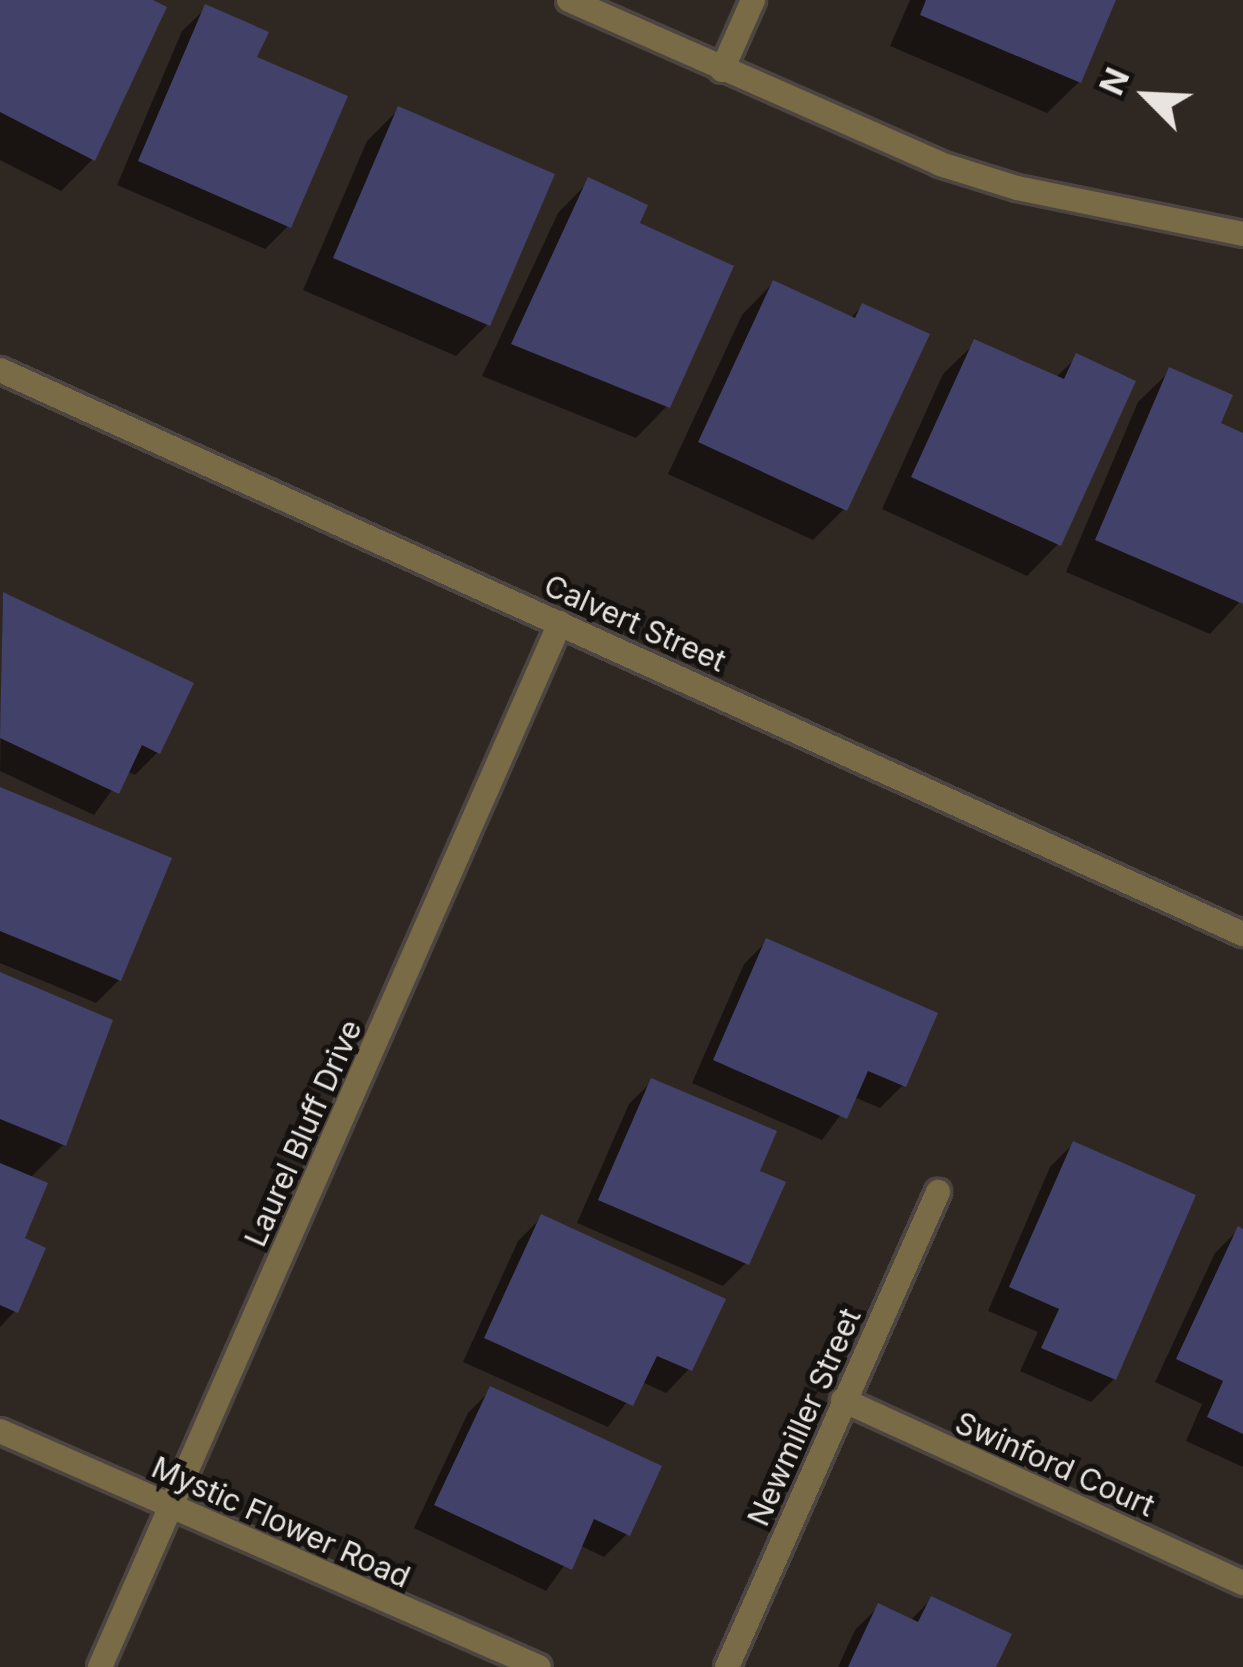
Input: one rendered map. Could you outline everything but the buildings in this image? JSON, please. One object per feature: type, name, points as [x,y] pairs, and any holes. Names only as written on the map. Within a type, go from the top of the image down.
[{"type":"street","points":[[569,0],[959,170],[1243,234]]},
{"type":"street","points":[[722,70],[753,0]]},
{"type":"street","name":"Calvert Street","points":[[0,370],[1243,934]]},
{"type":"street","name":"Laurel Bluff Drive","points":[[100,1667],[560,622]]},
{"type":"street","name":"Newmiller Street","points":[[727,1667],[938,1192]]},
{"type":"street","name":"Swinford Court","points":[[843,1400],[1243,1582]]},
{"type":"street","name":"Mystic Flower Road","points":[[0,1431],[539,1667]]}]
